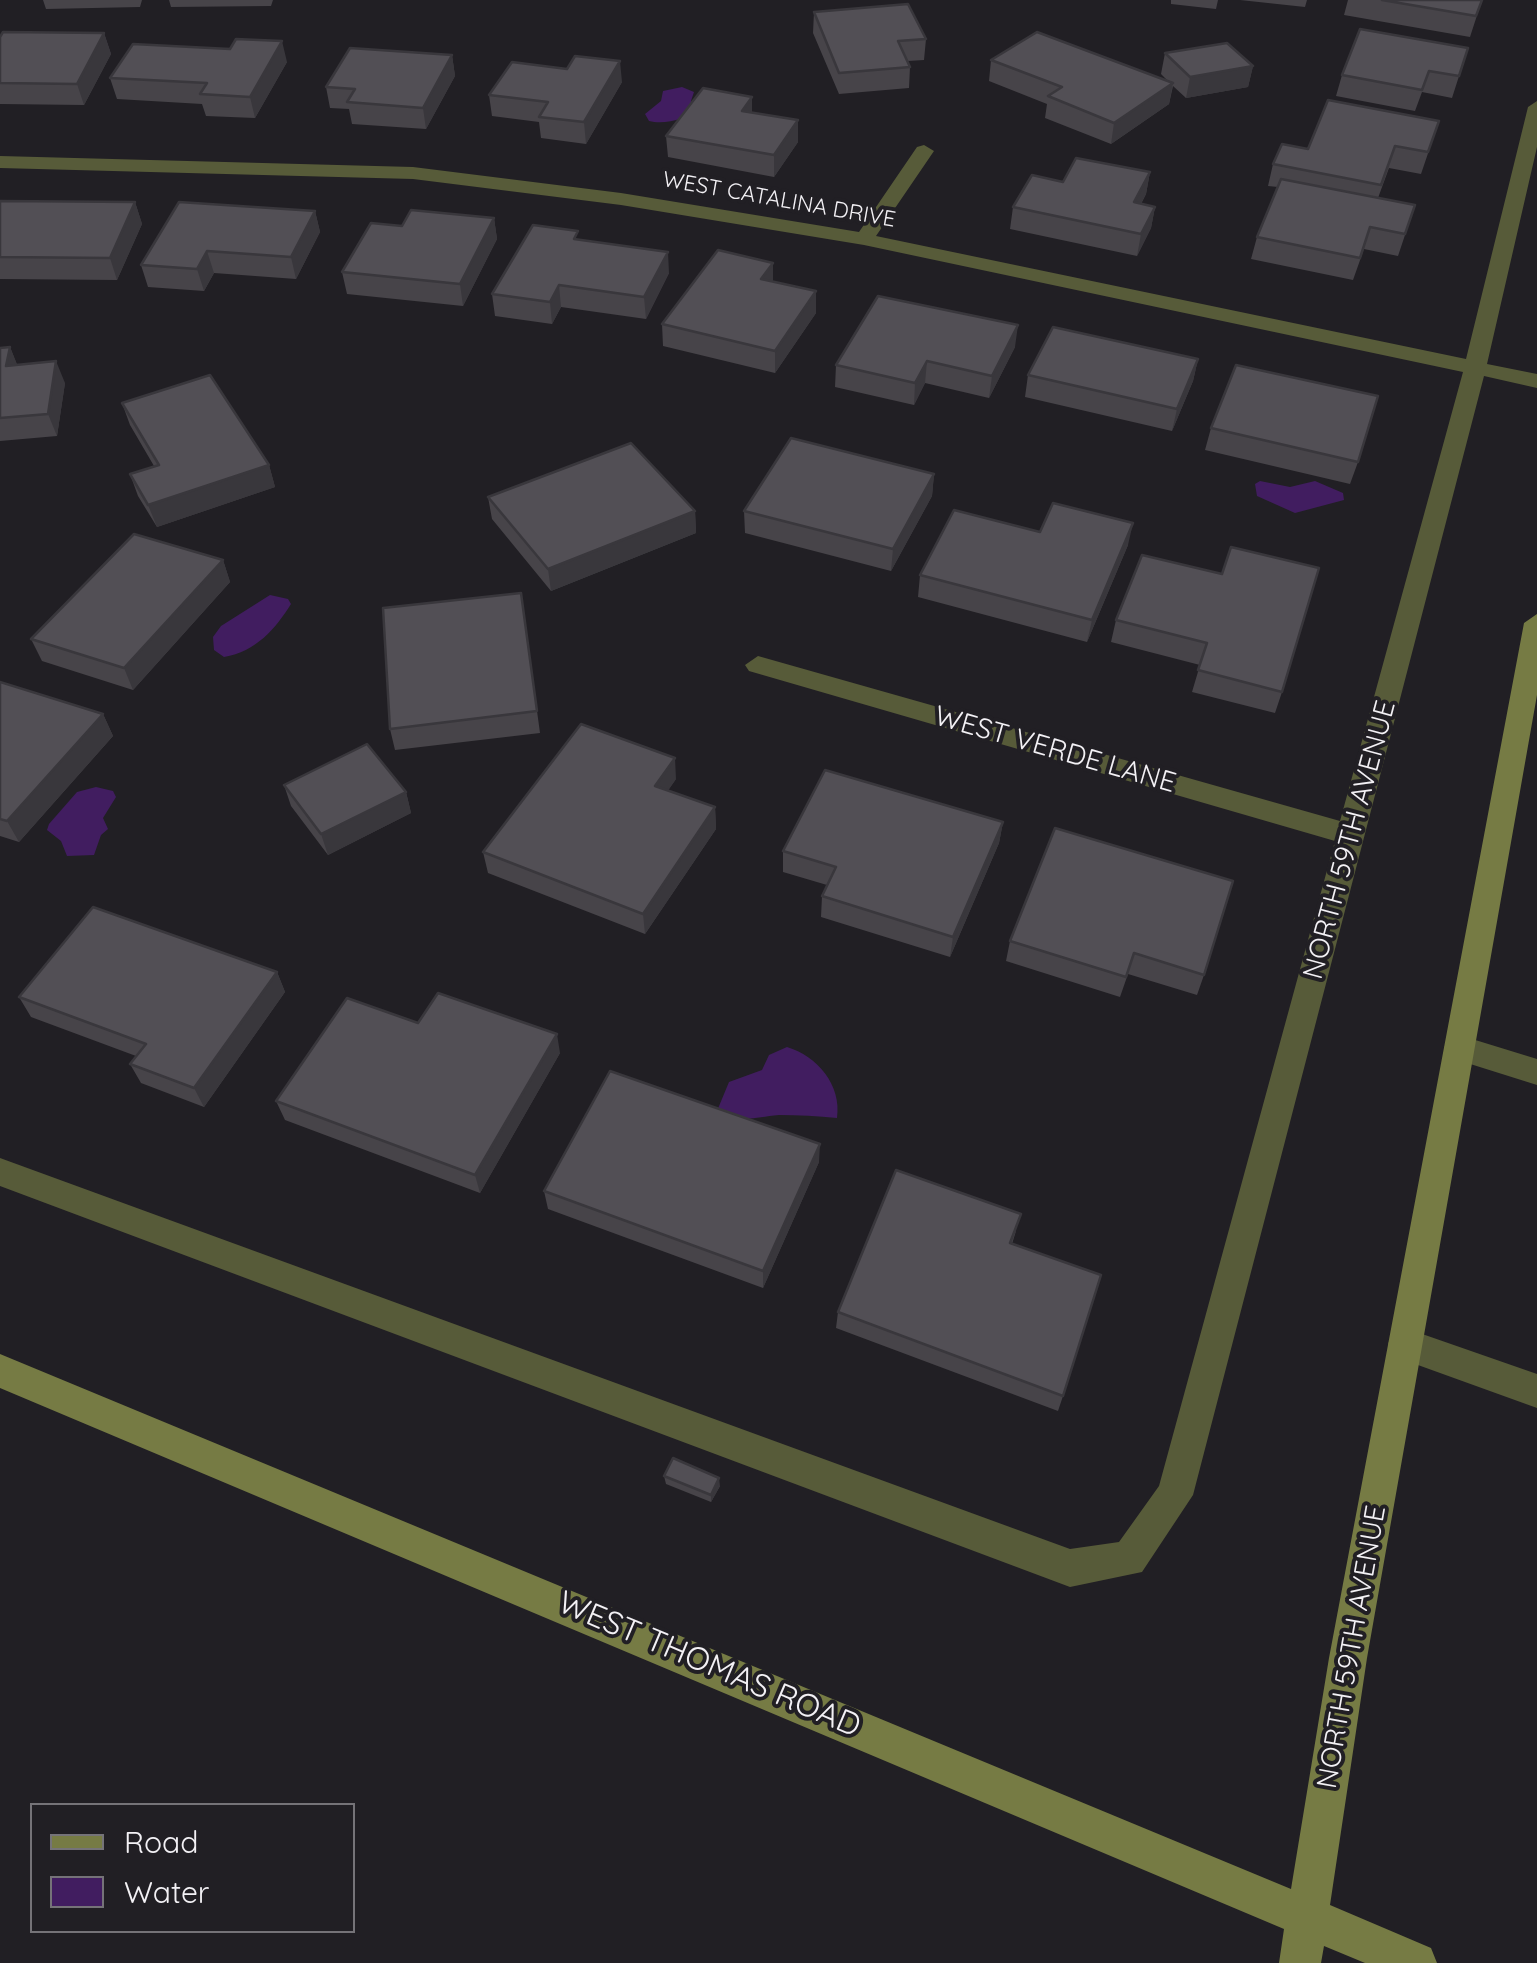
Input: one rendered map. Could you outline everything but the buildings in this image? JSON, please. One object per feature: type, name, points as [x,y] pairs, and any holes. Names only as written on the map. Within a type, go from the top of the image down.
[{"type":"main road","name":"NORTH 59TH AVENUE","points":[[1300,1963],[1404,1344],[1537,623]]},
{"type":"main road","name":"WEST THOMAS ROAD","points":[[0,1371],[613,1624],[1416,1963]]},
{"type":"street","name":"NORTH 59TH AVENUE","points":[[0,1172],[1070,1568],[1129,1560],[1176,1495],[1475,368],[1537,107]]},
{"type":"street","points":[[864,239],[924,151]]},
{"type":"street","name":"WEST CATALINA DRIVE","points":[[0,162],[413,174],[621,199],[864,239],[1537,381]]},
{"type":"street","name":"WEST VERDE LANE","points":[[758,666],[1352,835]]},
{"type":"street","points":[[1459,1048],[1537,1072]]},
{"type":"street","points":[[1404,1344],[1537,1391]]},
{"type":"water","points":[[682,87],[694,92],[691,101],[699,107],[676,120],[649,121],[645,114],[661,101],[663,91]]},
{"type":"water","points":[[1260,481],[1290,487],[1315,481],[1343,493],[1344,500],[1295,513],[1257,496],[1255,484]]},
{"type":"water","points":[[270,595],[288,599],[291,604],[272,630],[235,654],[224,657],[214,650],[213,637],[221,626]]},
{"type":"water","points":[[96,787],[113,791],[116,797],[103,818],[108,829],[101,835],[94,855],[67,856],[61,841],[47,830],[49,824],[77,792]]},
{"type":"water","points":[[787,1047],[808,1057],[825,1074],[836,1094],[837,1118],[779,1115],[741,1119],[717,1111],[729,1082],[762,1070],[769,1055]]}]
